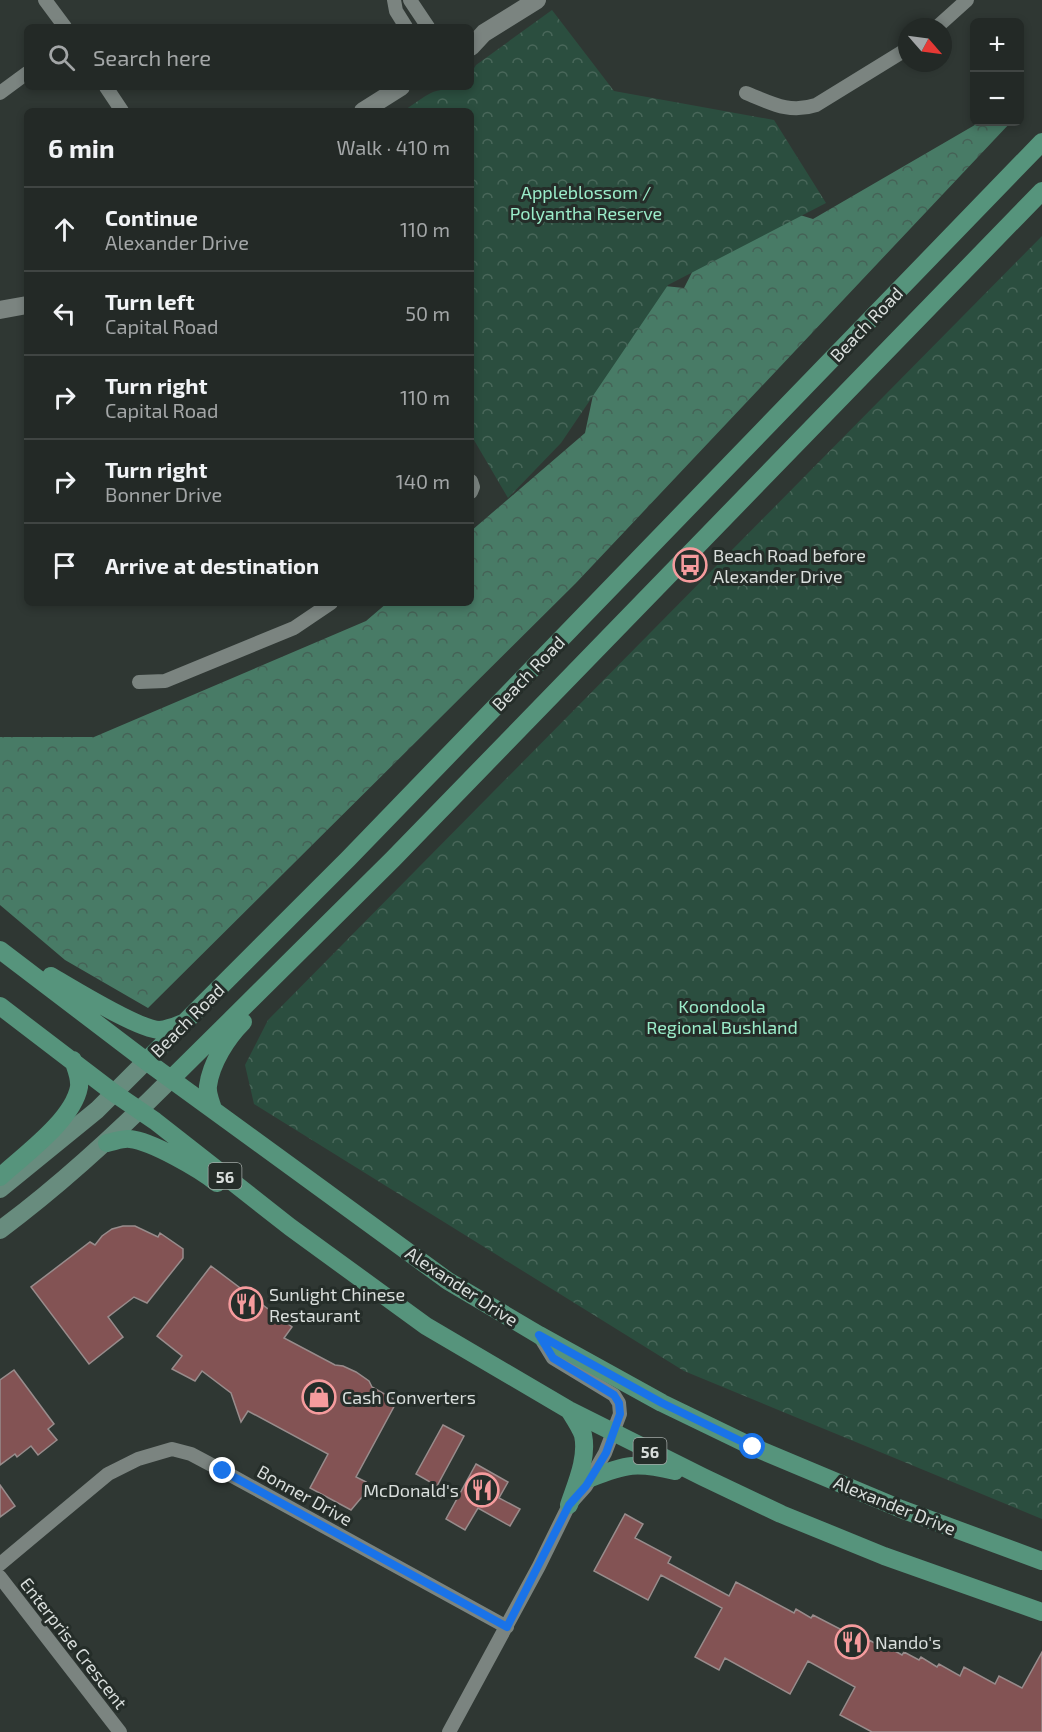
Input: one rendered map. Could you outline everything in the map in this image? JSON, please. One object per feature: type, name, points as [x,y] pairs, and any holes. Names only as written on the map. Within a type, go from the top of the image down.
[{"type":"main road","name":"Beach Road","points":[[0,1190],[97,1110],[348,859],[1042,142]]},
{"type":"main road","name":"Beach Road","points":[[0,1230],[107,1143],[312,941],[1042,191]]},
{"type":"main road","points":[[213,1109],[208,1085],[218,1055],[240,1026],[295,971],[312,941]]},
{"type":"main road","points":[[0,948],[143,1026],[159,1030],[184,1022]]},
{"type":"main road","name":"Alexander Drive","points":[[0,948],[146,1061],[448,1281],[539,1335],[662,1403],[753,1447],[901,1509],[1042,1561]]},
{"type":"main road","name":"56","points":[[0,1006],[114,1093],[155,1121],[290,1227],[426,1326],[569,1410],[703,1478],[781,1514],[884,1556],[1042,1612]]},
{"type":"main road","points":[[0,1177],[57,1125],[71,1107],[79,1087],[78,1073],[73,1060]]},
{"type":"main road","points":[[107,1143],[128,1139],[139,1141],[169,1154],[213,1180],[249,1209],[290,1227]]},
{"type":"main road","points":[[569,1410],[582,1433],[584,1446],[569,1505]]},
{"type":"main road","points":[[591,1478],[616,1468],[643,1464],[703,1478]]},
{"type":"street","points":[[45,0],[63,24]]},
{"type":"street","points":[[394,0],[396,11],[404,24]]},
{"type":"street","points":[[410,0],[426,24]]},
{"type":"street","points":[[477,35],[537,0]]},
{"type":"street","points":[[946,18],[961,2]]},
{"type":"street","points":[[746,93],[777,106],[802,110],[816,105],[898,55]]},
{"type":"street","points":[[0,93],[24,75]]},
{"type":"street","points":[[108,90],[120,108]]},
{"type":"street","points":[[368,108],[396,90]]},
{"type":"street","points":[[0,310],[24,305]]},
{"type":"street","points":[[139,682],[165,681],[294,628],[327,606]]},
{"type":"street","points":[[448,1732],[507,1627],[569,1505],[591,1478],[606,1453],[620,1414],[619,1403],[614,1395],[553,1358],[539,1335]]},
{"type":"street","name":"Bonner Drive","points":[[0,1564],[108,1474],[138,1459],[172,1449],[191,1454],[223,1471],[507,1627]]},
{"type":"street","name":"Enterprise Crescent","points":[[0,1577],[120,1732]]},
{"type":"green space","name":"Appleblossom / Polyantha Reserve","points":[[552,10],[614,91],[774,120],[826,203],[668,285],[561,443],[508,498],[474,440],[474,108],[407,108],[433,92],[474,90],[476,65]]},
{"type":"green space","points":[[973,126],[1007,126],[576,583],[148,1008],[65,960],[0,905],[0,737],[94,737],[366,621],[384,606],[474,606],[474,528],[585,433],[603,348],[606,280],[684,288],[707,243],[764,204],[813,219]]},
{"type":"green space","name":"Koondoola Regional Bushland","points":[[1042,236],[1042,1519],[684,1371],[254,1104],[245,1065],[268,1020]]},
{"type":"building","points":[[135,1226],[158,1237],[160,1233],[183,1249],[183,1258],[147,1303],[134,1297],[108,1317],[123,1337],[89,1364],[31,1287],[90,1242],[95,1245],[112,1229]]},
{"type":"building","points":[[211,1266],[292,1327],[284,1338],[335,1365],[356,1372],[369,1381],[372,1387],[397,1401],[356,1477],[366,1482],[362,1497],[351,1510],[310,1488],[328,1454],[248,1411],[241,1422],[231,1393],[202,1371],[195,1381],[172,1369],[182,1356],[157,1336]]},
{"type":"building","points":[[14,1370],[54,1424],[48,1429],[57,1440],[38,1455],[31,1446],[17,1457],[15,1454],[0,1465],[0,1380]]},
{"type":"building","points":[[443,1425],[464,1436],[437,1486],[416,1474]]},
{"type":"building","name":"McDonald's","points":[[476,1464],[508,1482],[499,1498],[520,1509],[510,1526],[478,1508],[465,1530],[446,1519]]},
{"type":"building","points":[[0,1485],[15,1506],[0,1517]]},
{"type":"building","points":[[625,1514],[643,1524],[635,1538],[671,1557],[668,1563],[729,1596],[736,1582],[794,1613],[796,1609],[811,1618],[813,1615],[867,1643],[869,1640],[902,1655],[904,1652],[919,1660],[921,1657],[937,1667],[939,1664],[960,1676],[964,1667],[995,1684],[999,1676],[1022,1688],[1042,1652],[1042,1732],[872,1732],[840,1715],[855,1687],[808,1661],[790,1694],[725,1658],[719,1670],[695,1657],[722,1608],[661,1575],[648,1600],[594,1571]]},
{"type":"place","name":"Beach Road before Alexander Drive","points":[[690,565]]},
{"type":"place","name":"Sunlight Chinese Restaurant","points":[[246,1304]]},
{"type":"place","name":"Cash Converters","points":[[319,1397]]},
{"type":"place","name":"McDonald's","points":[[482,1490]]},
{"type":"place","name":"Nando's","points":[[852,1642]]},
{"type":"route","points":[[223,1471],[507,1627],[569,1505],[586,1486],[606,1453],[620,1414],[619,1403],[614,1395],[553,1358],[539,1335],[662,1403],[753,1447]]}]
